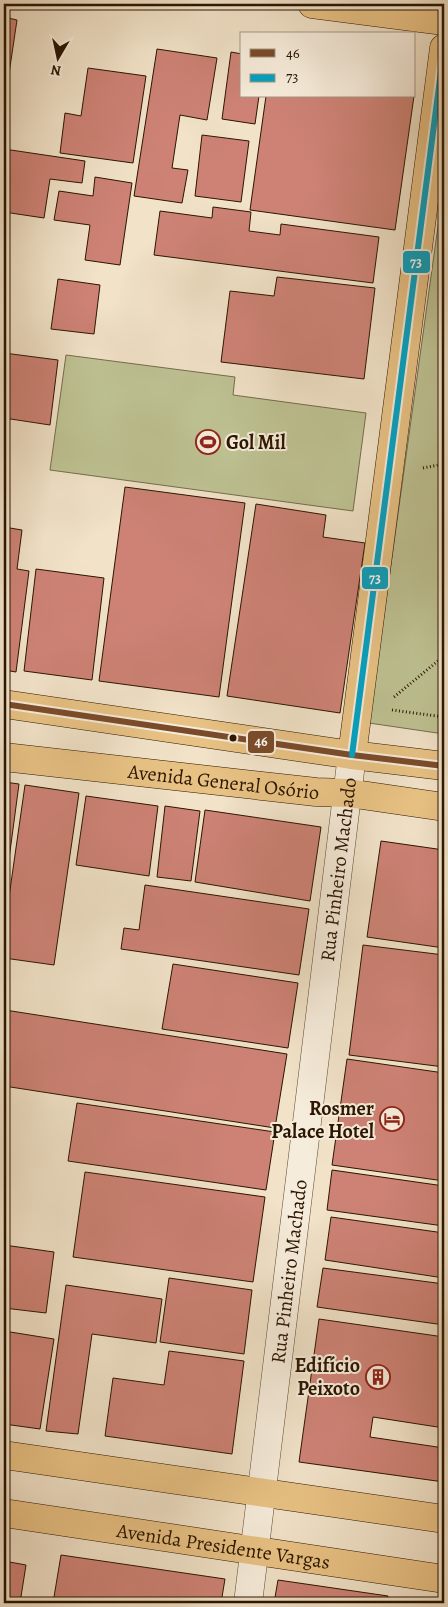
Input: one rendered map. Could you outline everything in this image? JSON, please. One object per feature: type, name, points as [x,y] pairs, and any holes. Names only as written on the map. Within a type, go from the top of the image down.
[{"type":"main road","points":[[312,4],[444,21]]},
{"type":"main road","name":"Rua Pinheiro Machado","points":[[352,754],[444,48]]},
{"type":"main road","name":"Avenida General Osório","points":[[4,704],[444,766]]},
{"type":"main road","name":"Avenida General Osório","points":[[4,758],[316,792],[348,793],[444,807]]},
{"type":"main road","points":[[4,1455],[444,1519]]},
{"type":"main road","name":"Avenida Presidente Vargas","points":[[4,1513],[444,1579]]},
{"type":"street","name":"Rua Pinheiro Machado","points":[[248,1603],[352,754]]},
{"type":"path","points":[[415,470],[444,464]]},
{"type":"path","points":[[388,702],[444,656]]},
{"type":"green space","points":[[444,183],[444,734],[369,723]]},
{"type":"green space","name":"Gol Mil","points":[[66,355],[235,377],[233,395],[366,413],[353,511],[50,470]]},
{"type":"building","points":[[4,17],[17,20],[4,107]]},
{"type":"building","points":[[157,49],[217,58],[207,120],[180,115],[172,168],[188,170],[182,203],[134,196]]},
{"type":"building","points":[[231,52],[240,54],[240,98],[259,98],[255,124],[222,119]]},
{"type":"building","points":[[88,68],[146,76],[133,163],[60,153],[65,113],[81,116]]},
{"type":"building","points":[[266,98],[414,98],[395,230],[250,210]]},
{"type":"building","points":[[202,135],[249,141],[241,202],[195,196]]},
{"type":"building","points":[[4,149],[85,161],[82,183],[50,179],[44,218],[4,212]]},
{"type":"building","points":[[95,177],[132,183],[120,265],[85,260],[90,225],[54,220],[59,191],[93,196]]},
{"type":"building","points":[[213,207],[251,212],[249,231],[280,235],[281,224],[379,237],[373,283],[154,255],[160,211],[212,218]]},
{"type":"building","points":[[277,277],[375,288],[364,379],[221,362],[230,291],[274,296]]},
{"type":"building","points":[[58,279],[100,285],[94,334],[51,329]]},
{"type":"building","points":[[4,353],[58,360],[50,425],[4,418]]},
{"type":"building","points":[[125,487],[245,503],[219,697],[99,681]]},
{"type":"building","points":[[256,504],[326,515],[323,537],[365,543],[340,713],[227,696]]},
{"type":"building","points":[[4,527],[22,530],[17,569],[29,571],[16,672],[4,670]]},
{"type":"building","points":[[36,569],[104,578],[92,680],[24,671]]},
{"type":"building","points":[[4,782],[19,784],[9,859],[4,859]]},
{"type":"building","points":[[25,785],[79,793],[54,965],[4,958],[4,932]]},
{"type":"building","points":[[86,796],[158,806],[149,876],[76,865]]},
{"type":"building","points":[[165,806],[200,811],[191,881],[157,877]]},
{"type":"building","points":[[205,810],[321,827],[310,901],[195,882]]},
{"type":"building","points":[[381,841],[444,850],[444,948],[367,937]]},
{"type":"building","points":[[145,885],[309,909],[299,975],[121,949],[124,928],[139,930]]},
{"type":"building","points":[[363,945],[444,955],[444,1067],[349,1055]]},
{"type":"building","points":[[173,964],[298,983],[288,1048],[162,1029]]},
{"type":"building","points":[[5,1010],[287,1054],[275,1128],[4,1086]]},
{"type":"building","name":"Rosmer Palace Hotel","points":[[347,1059],[444,1073],[444,1181],[332,1165]]},
{"type":"building","points":[[77,1103],[275,1132],[266,1190],[68,1161]]},
{"type":"building","points":[[332,1170],[444,1186],[444,1226],[327,1210]]},
{"type":"building","points":[[85,1172],[265,1197],[253,1282],[73,1257]]},
{"type":"building","points":[[331,1217],[444,1233],[444,1278],[325,1260]]},
{"type":"building","points":[[4,1245],[54,1252],[46,1313],[4,1308]]},
{"type":"building","points":[[323,1268],[444,1284],[444,1325],[317,1307]]},
{"type":"building","points":[[169,1278],[252,1290],[244,1354],[160,1342]]},
{"type":"building","points":[[66,1285],[162,1299],[156,1343],[92,1334],[78,1434],[46,1431]]},
{"type":"building","name":"Edifício Peixoto","points":[[319,1319],[444,1337],[444,1428],[373,1417],[370,1437],[444,1448],[444,1482],[299,1462]]},
{"type":"building","points":[[4,1331],[54,1339],[40,1429],[4,1424]]},
{"type":"building","points":[[169,1351],[244,1361],[232,1454],[105,1436],[113,1378],[164,1385]]},
{"type":"building","points":[[61,1555],[225,1579],[221,1603],[53,1603]]},
{"type":"building","points":[[4,1561],[26,1565],[20,1603],[4,1603]]},
{"type":"building","points":[[278,1580],[388,1596],[387,1603],[274,1603]]},
{"type":"building","points":[[397,1598],[428,1603],[397,1603]]},
{"type":"transit line","name":"73","points":[[352,755],[444,48]]},
{"type":"transit line","name":"46","points":[[4,704],[352,755],[444,766]]},
{"type":"place","name":"Gol Mil","points":[[208,442]]},
{"type":"place","name":"Rosmer Palace Hotel","points":[[392,1119]]},
{"type":"place","name":"Edifício Peixoto","points":[[378,1377]]}]
